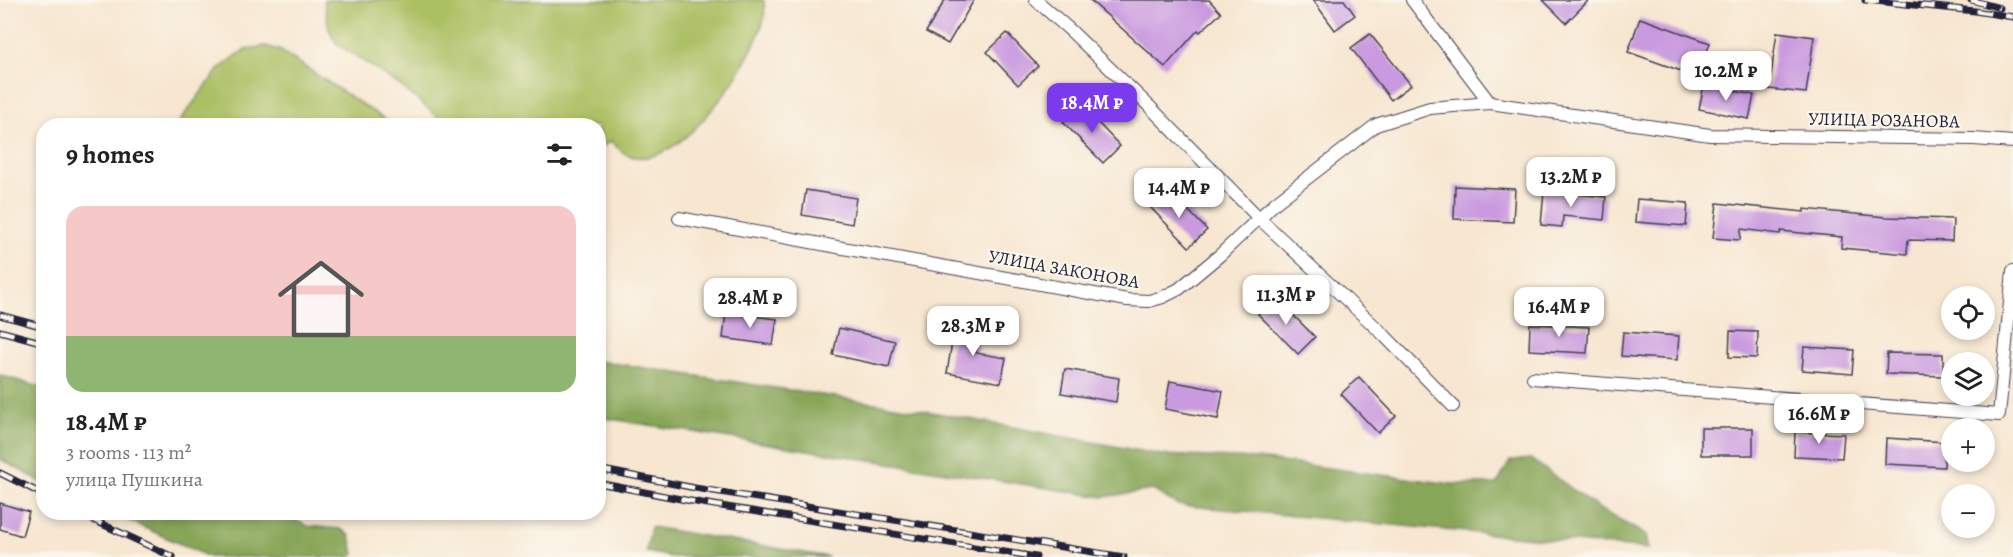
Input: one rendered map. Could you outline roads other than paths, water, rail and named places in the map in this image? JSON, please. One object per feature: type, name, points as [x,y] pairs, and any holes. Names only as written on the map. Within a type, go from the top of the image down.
[{"type":"street","points":[[1036,0],[1141,99],[1259,218],[1382,333],[1453,406]]},
{"type":"street","points":[[1412,0],[1490,103]]},
{"type":"street","name":"УЛИЦА ЗАКОНОВА","points":[[679,218],[1127,300],[1149,301],[1179,289],[1220,255],[1275,203],[1376,125],[1430,108],[1490,103]]},
{"type":"street","name":"УЛИЦА РОЗАНОВА","points":[[1490,103],[1710,135],[1974,139],[2013,142]]},
{"type":"street","points":[[1533,378],[1999,415],[2013,271]]},
{"type":"railway","points":[[1865,0],[2013,17]]},
{"type":"railway","points":[[1971,0],[2000,8]]},
{"type":"railway","points":[[0,315],[36,325]]},
{"type":"railway","points":[[0,331],[36,341]]},
{"type":"railway","points":[[606,471],[695,488],[1124,557]]},
{"type":"railway","points":[[0,473],[36,491]]},
{"type":"railway","points":[[606,485],[696,502],[1036,557]]},
{"type":"railway","points":[[93,520],[173,557]]}]
